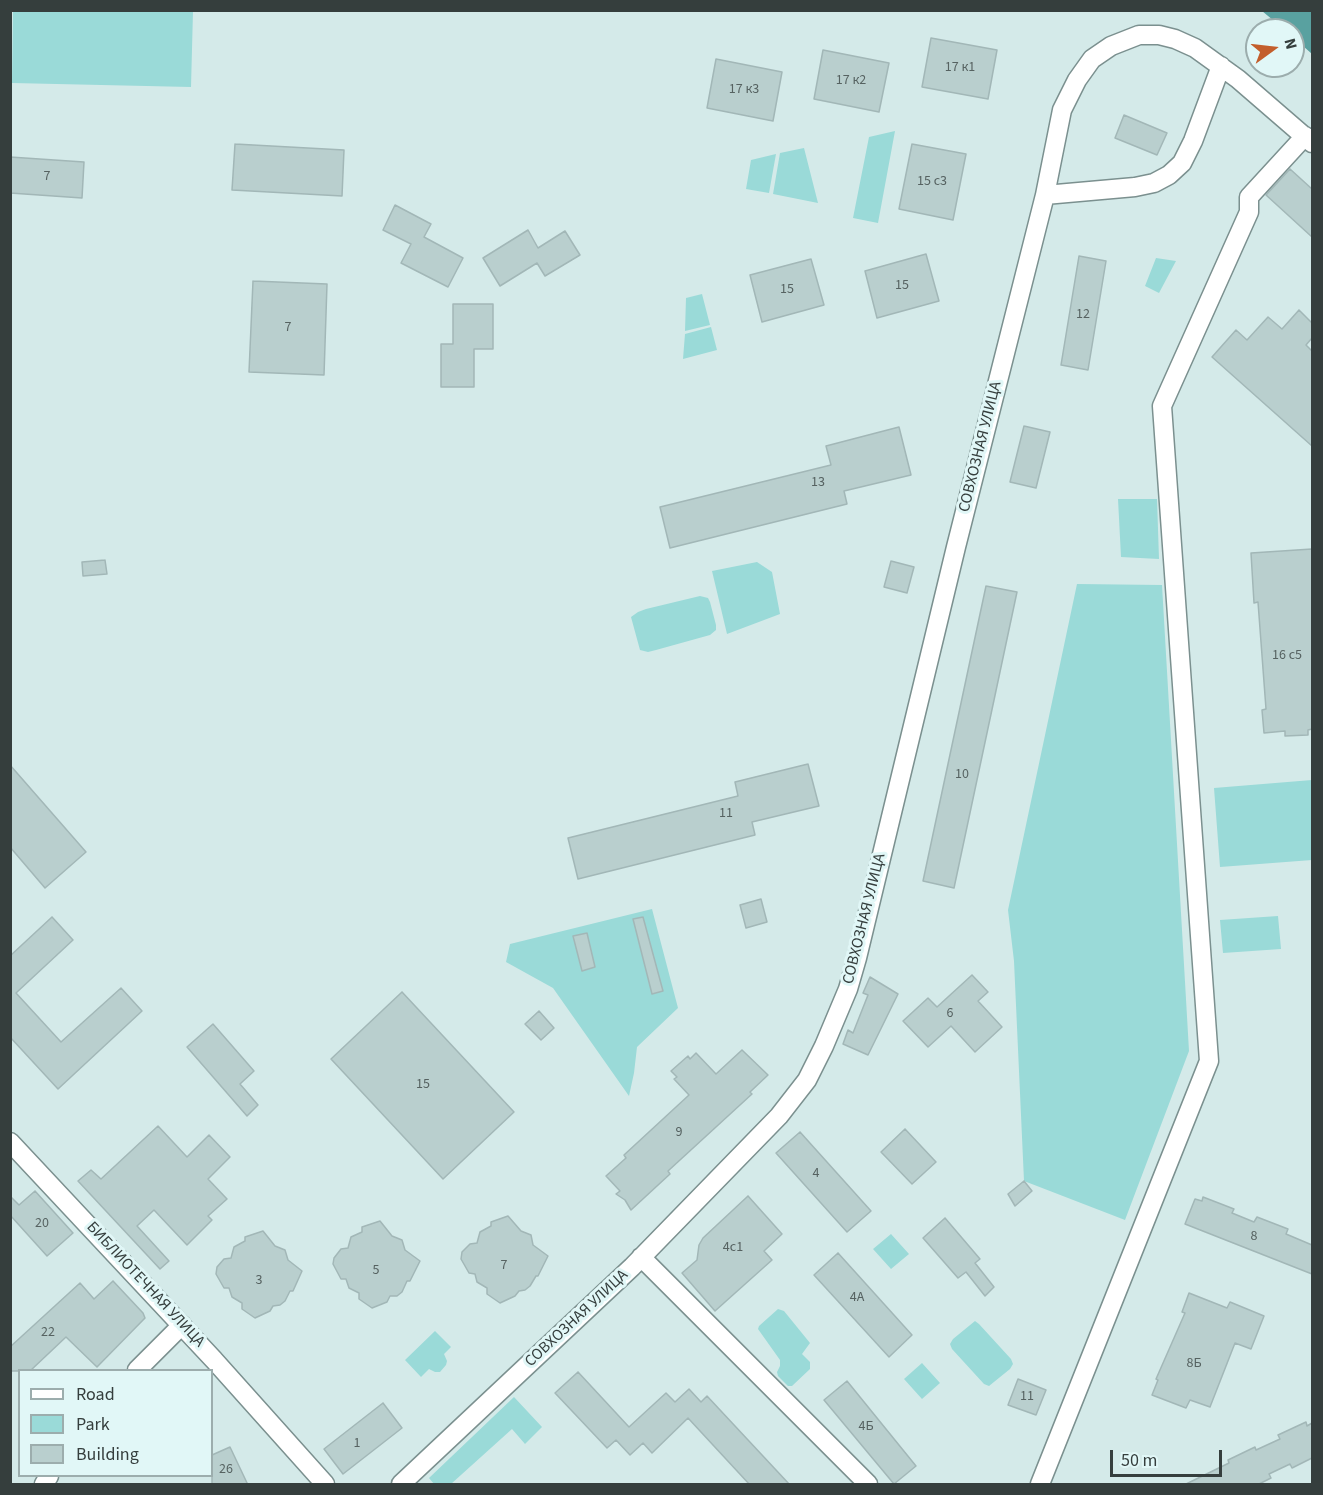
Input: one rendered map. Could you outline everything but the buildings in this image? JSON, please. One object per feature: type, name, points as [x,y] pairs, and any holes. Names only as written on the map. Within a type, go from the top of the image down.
[{"type":"street","name":"СОВХОЗНАЯ УЛИЦА","points":[[401,1485],[641,1257],[791,1103],[812,1071],[848,989],[860,948],[956,547],[1045,195],[1062,110],[1077,80],[1092,59],[1112,46],[1139,35],[1159,35],[1176,39],[1195,48],[1221,66],[1265,100],[1309,140]]},
{"type":"street","points":[[1045,195],[1135,187],[1154,183],[1169,175],[1182,163],[1193,141],[1221,66]]},
{"type":"street","points":[[1040,1485],[1209,1061],[1162,406],[1249,212],[1249,197],[1309,140]]},
{"type":"street","name":"БИБЛИОТЕЧНАЯ УЛИЦА","points":[[10,1142],[182,1326],[325,1485]]},
{"type":"street","points":[[641,1257],[868,1485]]},
{"type":"street","points":[[139,1369],[182,1326]]},
{"type":"green space","points":[[13,11],[193,11],[191,87],[12,83]]},
{"type":"green space","points":[[895,131],[878,223],[853,218],[869,137]]},
{"type":"green space","points":[[804,148],[818,203],[773,194],[780,153]]},
{"type":"green space","points":[[776,154],[769,193],[746,189],[751,160]]},
{"type":"green space","points":[[1156,258],[1176,261],[1159,293],[1145,286]]},
{"type":"green space","points":[[702,294],[710,325],[685,331],[686,298]]},
{"type":"green space","points":[[711,327],[717,350],[683,359],[685,334]]},
{"type":"green space","points":[[1118,499],[1157,499],[1159,559],[1121,557]]},
{"type":"green space","points":[[757,562],[772,572],[780,614],[727,634],[712,571]]},
{"type":"green space","points":[[1077,584],[1162,585],[1189,1051],[1125,1220],[1024,1181],[1014,961],[1008,910]]},
{"type":"green space","points":[[700,596],[708,598],[710,602],[716,630],[710,635],[656,650],[648,652],[640,650],[631,617],[646,609]]},
{"type":"green space","points":[[1312,780],[1312,860],[1220,867],[1214,788]]},
{"type":"green space","points":[[652,909],[678,1008],[637,1047],[629,1096],[553,988],[506,962],[510,944]]},
{"type":"green space","points":[[1278,916],[1281,949],[1223,953],[1220,920]]},
{"type":"green space","points":[[891,1234],[909,1254],[891,1269],[873,1249]]},
{"type":"green space","points":[[778,1309],[784,1311],[810,1343],[802,1354],[810,1362],[810,1369],[792,1386],[788,1386],[778,1376],[780,1360],[758,1329]]},
{"type":"green space","points":[[975,1321],[1011,1359],[1013,1364],[989,1386],[984,1384],[950,1344]]},
{"type":"green space","points":[[435,1331],[451,1347],[444,1354],[446,1365],[440,1372],[429,1369],[421,1377],[405,1360]]},
{"type":"green space","points":[[922,1363],[940,1383],[922,1399],[904,1379]]},
{"type":"green space","points":[[514,1397],[542,1427],[525,1444],[512,1429],[451,1484],[434,1484],[429,1478]]},
{"type":"shaded area","points":[[1262,11],[1312,11],[1312,54],[1305,48],[1305,18],[1270,18]]}]
